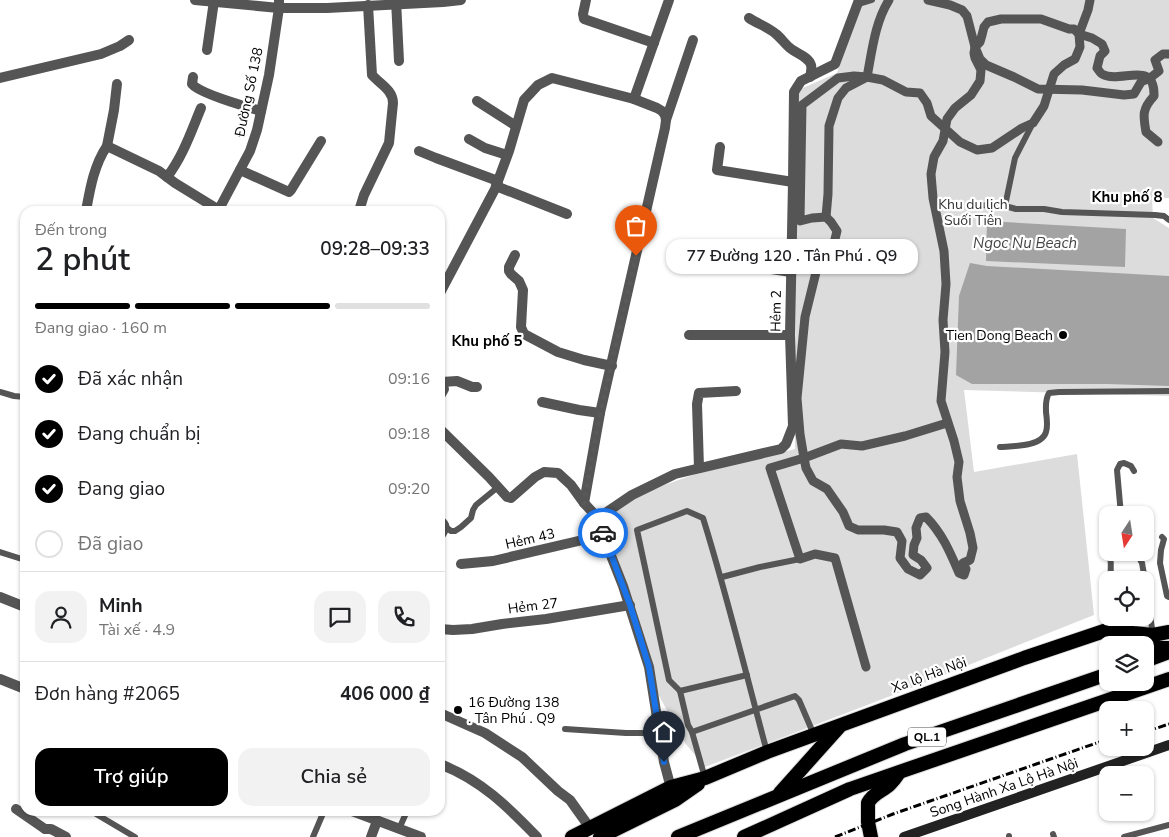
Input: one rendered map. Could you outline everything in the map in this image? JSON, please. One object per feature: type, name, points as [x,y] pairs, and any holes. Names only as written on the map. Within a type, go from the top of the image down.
[{"type":"highway","name":"Xa lộ Hà Nội","points":[[572,837],[596,834],[705,778],[767,752],[1024,658],[1102,632],[1110,626]]},
{"type":"highway","name":"Xa lộ Hà Nội","points":[[1122,626],[1139,636]]},
{"type":"highway","points":[[1102,632],[1112,636]]},
{"type":"highway","name":"Xa lộ Hà Nội","points":[[1154,639],[1169,632]]},
{"type":"highway","points":[[1154,645],[1158,648],[1169,648]]},
{"type":"highway","points":[[1154,657],[1169,652]]},
{"type":"highway","name":"QL.1","points":[[678,837],[905,744],[1099,677]]},
{"type":"highway","name":"QL.1","points":[[744,837],[850,789],[1169,679]]},
{"type":"highway","points":[[777,796],[842,725]]},
{"type":"highway","name":"QL.1","points":[[872,837],[868,822],[869,800],[874,794],[890,784],[900,772]]},
{"type":"main road","name":"Song Hành Xa Lộ Hà Nội","points":[[904,837],[916,835],[1169,745]]},
{"type":"street","points":[[195,0],[327,8],[396,2],[461,0]]},
{"type":"street","points":[[586,0],[583,14],[584,19],[654,43]]},
{"type":"street","points":[[634,99],[668,0]]},
{"type":"street","points":[[867,77],[882,12],[889,0]]},
{"type":"street","points":[[928,0],[962,10],[967,16],[980,59],[986,64],[1038,89],[1082,90],[1124,95],[1134,94],[1141,82],[1159,71],[1155,60],[1163,54],[1169,54]]},
{"type":"street","points":[[1090,0],[1079,34],[1080,47],[1075,59],[1064,65],[1054,74],[1044,106],[1033,124],[1022,128],[992,148],[977,150],[960,142],[945,129],[931,116],[920,93],[906,92],[882,80],[854,76],[838,78],[802,106],[800,221],[826,217],[837,231],[834,242],[821,252],[805,317],[797,398],[800,434],[806,468],[813,481],[827,489],[843,512],[849,526],[858,530],[897,532],[902,541],[900,558],[908,569],[920,575],[926,568],[921,560],[913,555],[917,538],[916,528],[920,518],[926,517],[944,539],[959,573],[964,575],[966,569],[963,563],[970,560],[973,548],[960,502],[957,477],[959,462],[941,401],[945,352],[946,284],[944,251],[933,198],[931,174],[934,157],[943,141],[945,129],[947,119],[955,108],[972,95],[980,81],[982,70],[975,58],[975,47],[980,42],[984,26],[988,22],[1001,19],[1042,19],[1074,30],[1079,34],[1092,38],[1102,44],[1105,51],[1100,56],[1097,68],[1101,74],[1112,77],[1137,74],[1150,78],[1155,86],[1154,96],[1147,104],[1143,116],[1146,132],[1158,142]]},
{"type":"street","points":[[207,50],[214,1]]},
{"type":"street","points":[[396,2],[399,62]]},
{"type":"street","name":"Hẻm 2","points":[[598,518],[632,495],[675,474],[781,449],[786,444],[793,426],[790,272],[794,92],[801,81],[835,64],[859,2]]},
{"type":"street","name":"Đường Số 138","points":[[224,206],[250,151],[261,112],[269,75],[279,4]]},
{"type":"street","points":[[361,206],[390,139],[393,103],[390,91],[372,75],[368,5]]},
{"type":"street","points":[[750,18],[777,34],[789,47],[806,58],[811,64],[810,77]]},
{"type":"street","points":[[0,78],[100,54],[129,40]]},
{"type":"street","points":[[584,503],[600,414],[666,120],[693,40]]},
{"type":"street","points":[[193,77],[192,84],[196,87],[220,98],[261,112]]},
{"type":"street","points":[[826,217],[829,126],[838,98],[846,88],[867,77]]},
{"type":"street","points":[[445,282],[497,184],[524,100],[538,85],[552,78],[634,99],[662,111],[666,120]]},
{"type":"street","points":[[87,206],[90,186],[99,159],[107,146],[117,84]]},
{"type":"street","points":[[477,101],[516,126]]},
{"type":"street","points":[[167,177],[185,148],[201,108]]},
{"type":"street","points":[[469,139],[485,148],[507,156]]},
{"type":"street","points":[[240,170],[289,192],[321,141]]},
{"type":"street","points":[[107,146],[158,171],[214,206]]},
{"type":"street","points":[[720,147],[716,170],[793,182]]},
{"type":"street","points":[[420,151],[567,214]]},
{"type":"street","points":[[514,255],[509,271],[519,281],[523,290],[521,327],[524,334],[558,352],[612,366]]},
{"type":"street","points":[[701,260],[790,272]]},
{"type":"street","points":[[689,335],[790,335]]},
{"type":"street","points":[[445,382],[457,380],[472,387],[477,387]]},
{"type":"street","points":[[699,468],[697,404],[700,393],[736,391]]},
{"type":"street","points":[[542,402],[600,414]]},
{"type":"street","points":[[866,667],[835,558],[815,554],[800,559],[770,468],[841,444],[862,446],[905,436],[947,423]]},
{"type":"street","points":[[445,434],[507,497],[511,498],[535,477],[544,472],[558,473],[571,485],[598,518],[630,605],[649,667],[664,762],[673,794]]},
{"type":"street","name":"Hẻm 43","points":[[461,564],[493,562],[604,536]]},
{"type":"street","points":[[0,598],[20,605]]},
{"type":"street","name":"Hẻm 27","points":[[445,629],[546,619],[630,605]]},
{"type":"street","points":[[0,679],[20,687]]},
{"type":"street","points":[[445,715],[484,733],[522,757],[570,800],[596,834]]},
{"type":"street","points":[[445,766],[476,782],[491,793],[537,837]]},
{"type":"street","points":[[16,809],[20,813]]},
{"type":"street","points":[[24,816],[43,833],[51,829],[66,837]]},
{"type":"street","points":[[364,816],[420,837]]},
{"type":"street","points":[[371,837],[377,821]]},
{"type":"lane","points":[[859,2],[872,0]]},
{"type":"lane","points":[[1005,206],[1015,158],[1033,124]]},
{"type":"lane","points":[[976,205],[1044,209],[1062,212],[1155,214],[1164,216],[1169,220]]},
{"type":"lane","points":[[0,392],[20,397]]},
{"type":"lane","points":[[1000,447],[1032,444],[1046,434],[1046,399],[1049,393],[1169,392]]},
{"type":"lane","points":[[1120,506],[1117,470],[1120,464],[1124,462],[1131,466],[1134,471]]},
{"type":"lane","points":[[445,522],[447,528],[455,531],[471,518],[476,505],[498,487]]},
{"type":"lane","points":[[705,778],[692,732],[688,725],[680,691],[669,680],[637,530],[688,511],[703,518],[722,577],[767,752]]},
{"type":"lane","points":[[1162,538],[1164,539],[1160,564],[1166,596],[1169,597]]},
{"type":"lane","points":[[0,552],[20,558]]},
{"type":"lane","points":[[722,577],[800,559]]},
{"type":"lane","points":[[680,691],[747,676]]},
{"type":"lane","points":[[692,732],[795,696],[799,700],[814,735]]},
{"type":"lane","points":[[565,729],[659,733]]},
{"type":"lane","points":[[99,816],[135,837]]},
{"type":"lane","points":[[314,837],[322,816]]},
{"type":"lane","points":[[399,829],[405,816]]},
{"type":"lane","points":[[1124,837],[1169,824]]},
{"type":"green space","name":"Khu du lịch Suối Tiên","points":[[859,0],[1169,0],[1169,198],[1152,198],[1153,218],[1169,228],[1169,396],[964,390],[974,472],[1077,454],[1094,615],[705,767],[685,743],[652,683],[601,520],[630,497],[696,474],[795,449],[796,91],[837,73]]},
{"type":"water","name":"Ngoc Nu Beach","points":[[987,221],[1126,229],[1125,267],[986,261]]},
{"type":"water","name":"Tien Dong Beach","points":[[970,263],[987,266],[1169,276],[1169,386],[972,384],[956,375],[959,296]]},
{"type":"railway","points":[[1154,729],[1169,724]]},
{"type":"railway","points":[[835,837],[893,814],[1099,742]]},
{"type":"way so far","points":[[603,533],[598,518],[584,503],[600,414],[636,256]]},
{"type":"place","name":"77 Đường 120 . Tân Phú . Q9","points":[[636,256]]},
{"type":"place","name":"Tien Dong Beach","points":[[1063,335]]},
{"type":"place","name":"16 Đường 138 . Tân Phú . Q9","points":[[458,710]]},
{"type":"district","name":"Khu phố 8","points":[[1127,197]]},
{"type":"district","name":"Khu phố 5","points":[[487,341]]},
{"type":"route","points":[[603,533],[630,605],[649,667],[664,762]]}]
